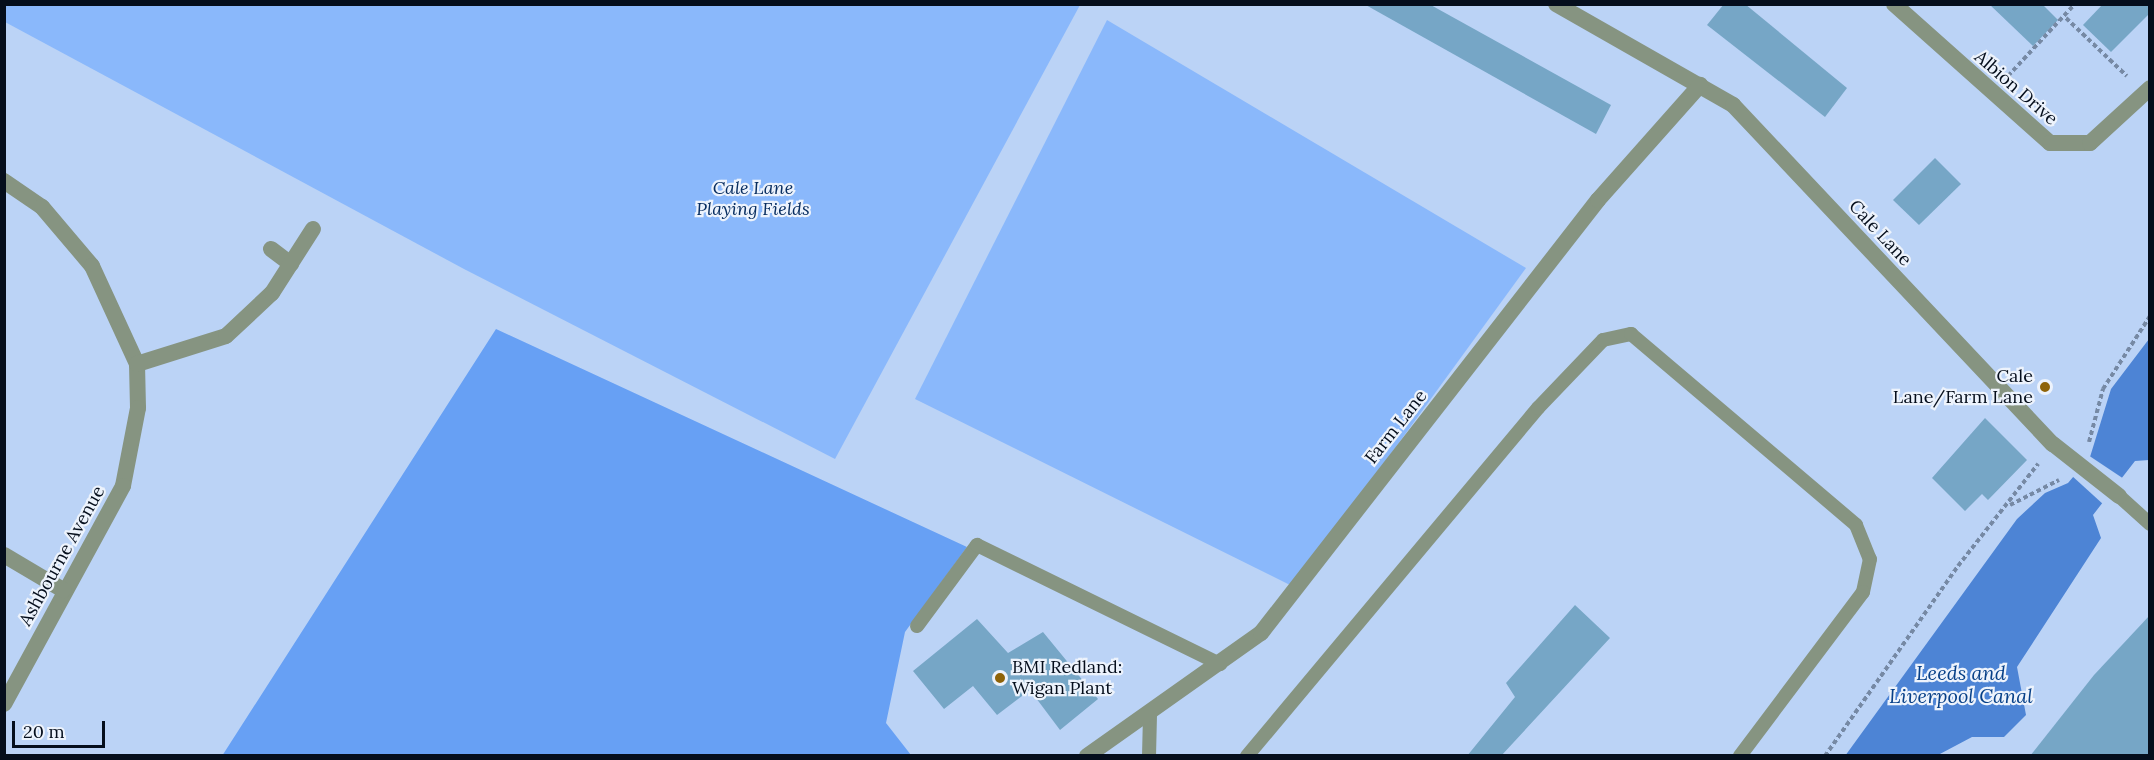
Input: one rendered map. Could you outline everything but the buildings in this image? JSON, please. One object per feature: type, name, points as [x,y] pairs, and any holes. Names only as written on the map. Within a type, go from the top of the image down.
[{"type":"street","name":"Cale Lane","points":[[1556,4],[1733,105],[2055,445],[2119,496]]},
{"type":"street","name":"Albion Drive","points":[[1894,4],[1990,94],[2050,143],[2090,143],[2150,88]]},
{"type":"street","name":"Farm Lane","points":[[1087,756],[1150,715],[1261,633],[1598,200],[1700,85]]},
{"type":"street","name":"Ashbourne Avenue","points":[[4,181],[42,207],[92,266],[137,364],[138,408],[123,486],[63,590],[4,704]]},
{"type":"street","points":[[137,364],[226,336],[272,293],[313,229]]},
{"type":"street","points":[[271,249],[291,264]]},
{"type":"street","points":[[4,555],[63,590]]},
{"type":"lane","points":[[1247,756],[1538,408],[1603,340],[1631,334],[1856,525],[1870,559],[1863,592],[1740,756]]},
{"type":"lane","name":"Cale Lane","points":[[2119,496],[2150,524]]},
{"type":"lane","points":[[917,626],[977,545],[1220,664]]},
{"type":"lane","points":[[1149,756],[1150,715]]},
{"type":"path","points":[[1990,94],[2066,18],[2075,4]]},
{"type":"path","points":[[2066,18],[2127,76]]},
{"type":"path","points":[[2086,450],[2103,389],[2150,316]]},
{"type":"path","points":[[1825,756],[1958,566],[2055,445]]},
{"type":"path","points":[[2007,507],[2066,477]]},
{"type":"green space","name":"Cale Lane Playing Fields","points":[[4,5],[1080,5],[835,459],[464,269],[5,22]]},
{"type":"green space","points":[[1107,20],[1526,268],[1294,587],[915,399]]},
{"type":"shaded area","points":[[496,329],[967,547],[905,632],[886,723],[911,755],[222,756]]},
{"type":"water","name":"Leeds and Liverpool Canal","points":[[2149,339],[2149,460],[2135,461],[2093,515],[2101,538],[2017,667],[2026,715],[2004,737],[1972,737],[1938,755],[1845,756],[2017,519],[2045,493],[2068,483],[2090,457],[2111,389]]},
{"type":"pier","points":[[2088,455],[2124,479],[2104,505],[2071,475]]},
{"type":"place","name":"Cale Lane/Farm Lane","points":[[2045,387]]},
{"type":"place","name":"BMI Redland: Wigan Plant","points":[[1000,678]]}]
